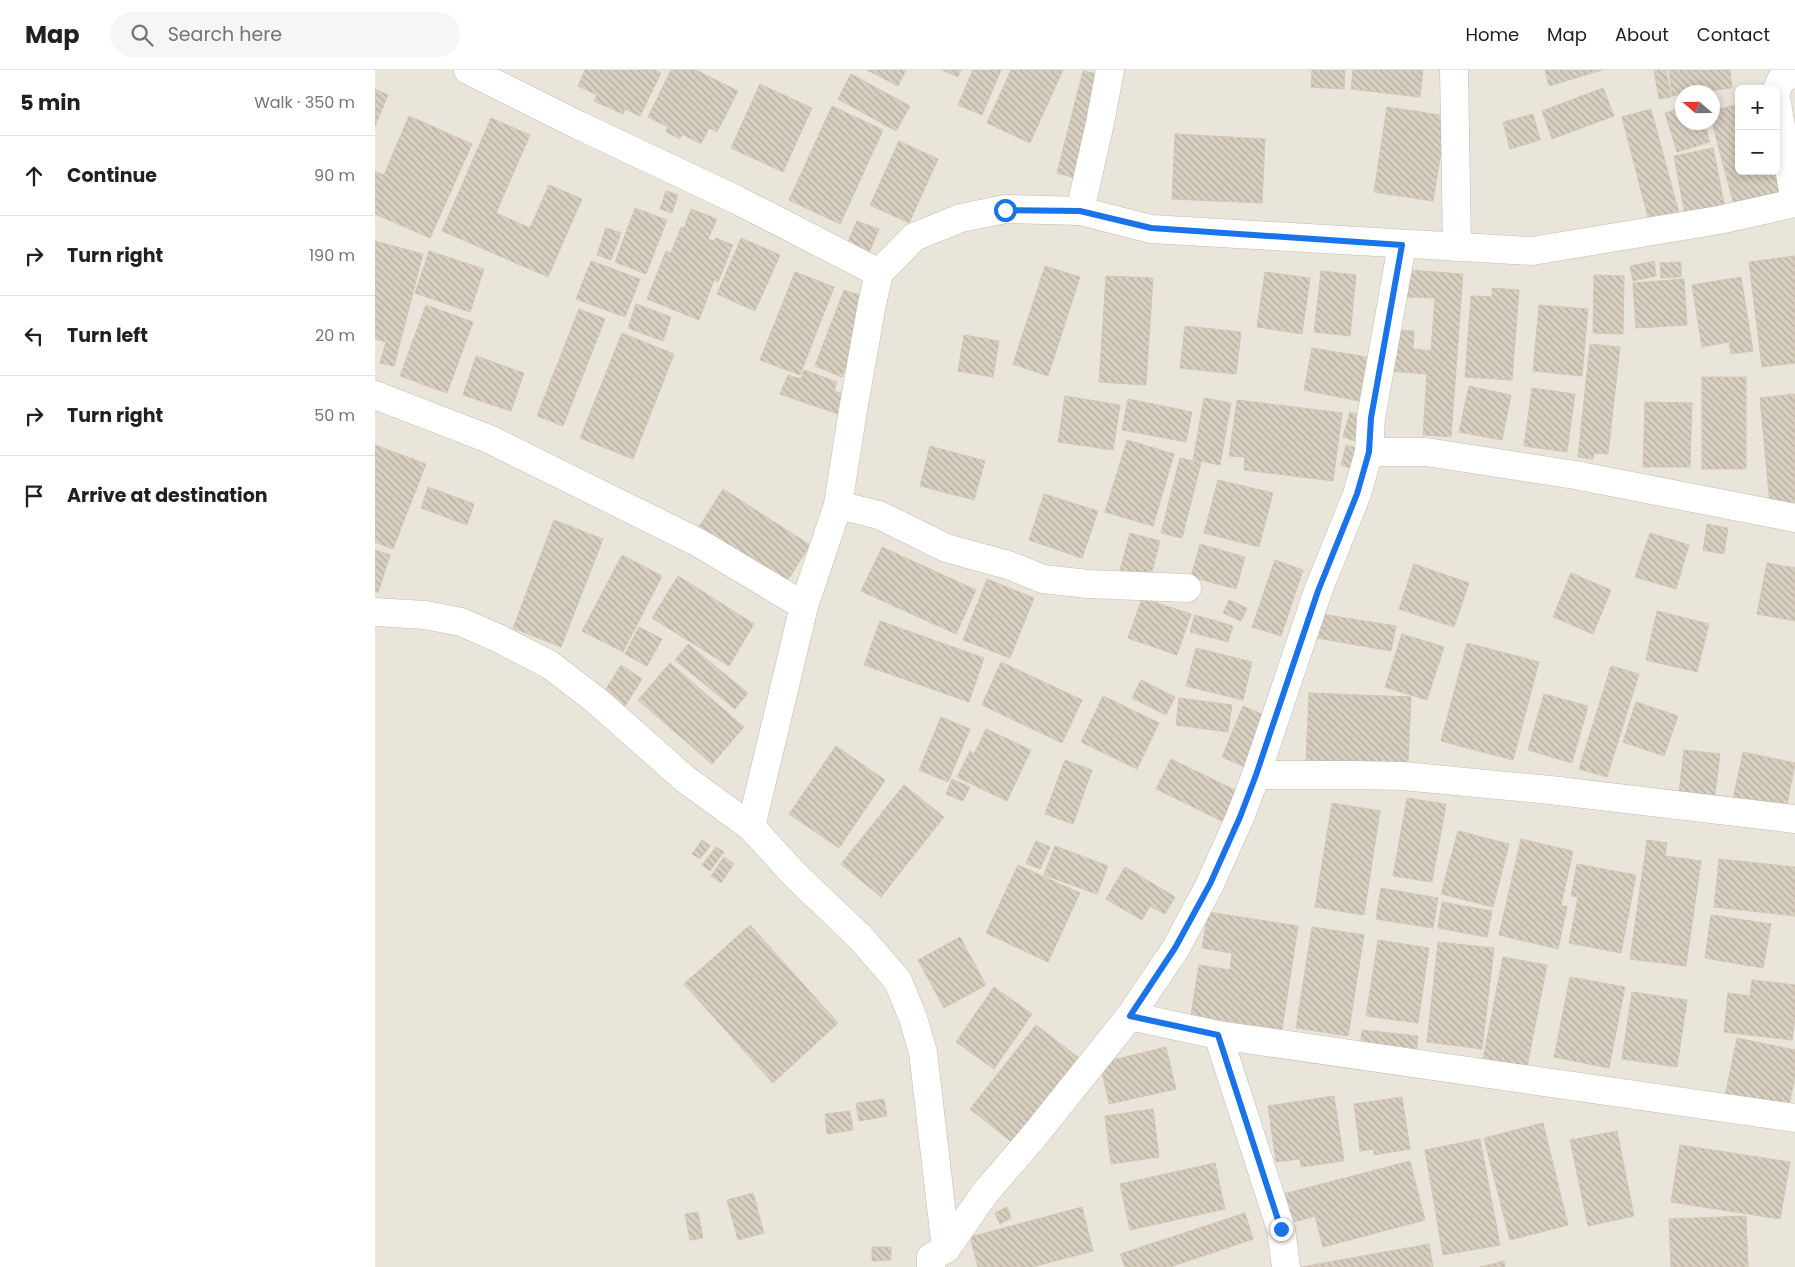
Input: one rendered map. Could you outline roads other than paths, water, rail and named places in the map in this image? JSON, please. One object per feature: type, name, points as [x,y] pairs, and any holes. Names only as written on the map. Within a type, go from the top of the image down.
[{"type":"street","points":[[468,70],[578,125],[737,200],[879,273]]},
{"type":"street","points":[[1080,211],[1110,70]]},
{"type":"street","points":[[1454,70],[1457,247]]},
{"type":"street","points":[[1769,70],[1774,85]]},
{"type":"street","points":[[1778,85],[1781,80],[1795,72]]},
{"type":"street","points":[[751,827],[804,606],[838,505],[879,273],[914,237],[961,218],[1005,210],[1080,211],[1151,228],[1402,245],[1532,251],[1719,220],[1795,202],[1780,121]]},
{"type":"street","points":[[939,1258],[985,1192],[1034,1136],[1130,1016],[1175,948],[1210,884],[1240,817],[1256,775],[1318,591],[1357,494],[1369,452],[1371,418],[1402,245]]},
{"type":"street","points":[[375,395],[489,439],[699,543],[804,606]]},
{"type":"street","points":[[1369,452],[1426,452],[1575,475],[1795,518]]},
{"type":"street","points":[[838,505],[879,516],[946,548],[1008,565],[1043,579],[1088,584],[1187,588]]},
{"type":"street","points":[[375,612],[425,615],[461,622],[500,639],[550,665],[597,700],[685,779],[751,827],[796,876],[861,938],[898,981],[913,1018],[923,1052],[939,1258]]},
{"type":"street","points":[[1256,775],[1354,774],[1403,776],[1560,791],[1795,819]]},
{"type":"street","points":[[1130,1016],[1218,1035],[1795,1118]]},
{"type":"street","points":[[1218,1035],[1281,1229],[1286,1267]]}]
